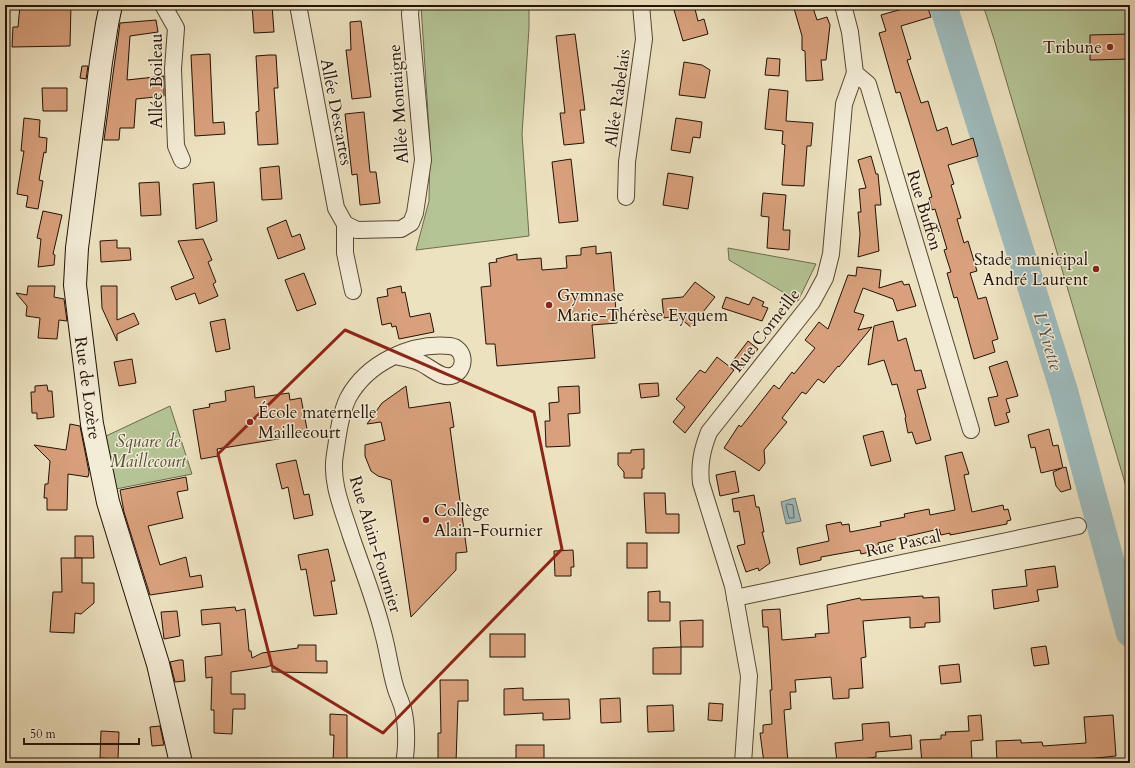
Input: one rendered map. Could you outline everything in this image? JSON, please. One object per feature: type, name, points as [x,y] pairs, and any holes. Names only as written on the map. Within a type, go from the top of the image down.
[{"type":"street","name":"Rue de Lozère","points":[[111,5],[106,24],[74,285],[92,424],[108,502],[158,664],[181,763]]},
{"type":"street","name":"Allée Boileau","points":[[163,5],[176,28],[173,69],[176,146],[182,160]]},
{"type":"street","name":"Allée Descartes","points":[[298,5],[336,208],[345,224],[345,253],[353,291]]},
{"type":"street","name":"Allée Montaigne","points":[[345,224],[357,230],[400,229],[411,223],[415,213],[423,160],[410,14],[411,5]]},
{"type":"street","name":"Allée Rabelais","points":[[626,197],[627,162],[644,39],[641,5]]},
{"type":"street","points":[[843,5],[850,32],[855,73]]},
{"type":"street","name":"Rue Buffon","points":[[855,73],[868,84],[971,430]]},
{"type":"street","name":"Rue Corneille","points":[[743,763],[749,676],[735,598],[701,483],[699,466],[702,448],[710,432],[812,302],[825,278],[831,254],[844,104],[855,73]]},
{"type":"street","name":"Rue Alain-Fournier","points":[[396,356],[375,367],[361,380],[348,398],[341,417],[334,460],[335,486],[383,632],[395,688],[403,710],[407,750],[404,763]]},
{"type":"street","name":"Rue Pascal","points":[[735,598],[1078,526]]},
{"type":"highlighted area","points":[[345,330],[534,412],[562,549],[383,733],[272,666],[218,454]]},
{"type":"green space","points":[[421,5],[529,5],[529,28],[522,134],[529,236],[416,250],[429,201],[430,145]]},
{"type":"green space","name":"Stade municipal André Laurent","points":[[983,5],[1130,5],[1130,500],[994,39]]},
{"type":"green space","points":[[728,248],[816,264],[798,301],[729,260]]},
{"type":"green space","name":"Square de Maillecourt","points":[[170,406],[192,474],[116,489],[106,436]]},
{"type":"water","points":[[795,498],[801,521],[786,524],[781,502]]},
{"type":"building","points":[[20,5],[57,8],[57,5],[71,5],[70,46],[12,47],[13,27],[18,27]]},
{"type":"building","points":[[252,5],[272,5],[274,32],[254,33]]},
{"type":"building","points":[[694,5],[698,21],[704,19],[708,34],[683,41],[674,10]]},
{"type":"building","points":[[793,5],[812,5],[817,20],[827,17],[830,25],[826,60],[821,60],[823,80],[806,81],[805,51],[802,50],[802,36]]},
{"type":"building","points":[[916,5],[927,5],[931,17],[901,26],[911,59],[907,60],[921,103],[928,101],[937,131],[947,127],[952,145],[973,138],[978,156],[948,165],[954,184],[951,185],[961,218],[957,219],[964,243],[968,241],[977,271],[970,273],[978,299],[986,297],[998,339],[992,341],[995,352],[974,359],[957,297],[954,298],[947,273],[951,272],[944,250],[947,249],[935,209],[932,210],[929,198],[932,197],[900,92],[896,93],[879,33],[886,31],[881,15]]},
{"type":"building","points":[[156,20],[158,32],[130,36],[127,80],[164,76],[164,96],[136,99],[134,128],[120,128],[119,140],[104,140],[120,23]]},
{"type":"building","points":[[361,21],[371,97],[352,99],[346,50],[351,50],[350,22]]},
{"type":"building","points":[[575,34],[585,110],[580,110],[584,143],[564,145],[560,113],[565,113],[556,36]]},
{"type":"building","name":"Tribune","points":[[1130,34],[1130,59],[1090,60],[1090,35]]},
{"type":"building","points":[[210,54],[213,123],[224,122],[225,134],[195,136],[191,55]]},
{"type":"building","points":[[276,55],[278,88],[274,88],[278,144],[258,145],[256,112],[259,111],[256,56]]},
{"type":"building","points":[[767,58],[780,59],[779,76],[765,75]]},
{"type":"building","points":[[684,62],[702,65],[710,70],[705,98],[679,95]]},
{"type":"building","points":[[82,66],[88,66],[86,79],[80,78]]},
{"type":"building","points":[[42,88],[67,88],[67,111],[43,111]]},
{"type":"building","points":[[769,89],[788,91],[786,121],[813,123],[811,146],[807,146],[804,186],[782,185],[785,145],[782,144],[783,131],[765,129]]},
{"type":"building","points":[[364,112],[370,172],[376,172],[380,203],[360,205],[357,174],[352,175],[345,114]]},
{"type":"building","points":[[24,118],[40,120],[39,137],[47,138],[46,153],[44,152],[39,180],[43,181],[38,209],[26,207],[28,196],[17,194],[24,151],[21,151]]},
{"type":"building","points":[[676,118],[702,122],[700,138],[693,137],[690,153],[671,150]]},
{"type":"building","points":[[871,156],[876,174],[878,174],[881,205],[875,205],[879,251],[858,257],[860,234],[858,212],[861,212],[859,189],[866,188],[858,160]]},
{"type":"building","points":[[571,159],[578,221],[559,223],[552,162]]},
{"type":"building","points":[[279,166],[282,199],[262,200],[260,168]]},
{"type":"building","points":[[668,173],[693,177],[688,209],[663,205]]},
{"type":"building","points":[[159,182],[161,215],[141,216],[139,183]]},
{"type":"building","points":[[214,182],[217,221],[196,229],[193,184]]},
{"type":"building","points":[[763,193],[786,195],[783,230],[790,230],[789,250],[767,248],[769,217],[761,216]]},
{"type":"building","points":[[43,211],[62,215],[53,254],[55,255],[54,265],[38,267],[41,239],[37,238]]},
{"type":"building","points":[[286,220],[292,237],[300,234],[305,249],[278,259],[267,228]]},
{"type":"building","points":[[203,239],[212,260],[208,262],[216,282],[213,284],[218,296],[199,304],[195,293],[176,300],[171,287],[194,278],[178,241]]},
{"type":"building","points":[[117,240],[117,248],[130,248],[131,260],[101,262],[100,241]]},
{"type":"building","name":"Gymnase Marie-Thérèse Eyquem","points":[[596,246],[596,254],[611,252],[617,323],[592,325],[595,358],[497,366],[495,344],[486,344],[481,287],[491,286],[489,263],[497,262],[496,259],[517,254],[517,260],[541,258],[542,270],[567,268],[566,256],[581,255],[581,248]]},
{"type":"building","points":[[857,267],[881,270],[879,288],[902,281],[904,285],[909,284],[916,306],[897,311],[893,299],[863,288],[854,312],[864,315],[858,330],[872,327],[824,383],[818,379],[806,394],[802,392],[782,418],[787,422],[764,450],[765,463],[759,471],[724,448],[739,425],[741,427],[774,385],[779,389],[792,372],[794,374],[815,348],[805,340],[819,322],[828,329],[848,275],[856,276]]},
{"type":"building","points":[[304,273],[316,304],[297,311],[285,280]]},
{"type":"building","points":[[695,282],[715,297],[691,327],[677,316],[664,318],[662,299],[683,297]]},
{"type":"building","points":[[28,286],[55,286],[54,297],[64,299],[67,321],[59,320],[57,339],[38,338],[40,318],[26,316],[27,306],[16,293],[27,295]]},
{"type":"building","points":[[101,286],[117,286],[117,320],[134,313],[139,324],[117,334],[117,341],[102,308]]},
{"type":"building","points":[[401,286],[402,293],[405,292],[410,317],[430,313],[434,332],[399,339],[396,326],[392,327],[391,323],[382,325],[377,298],[388,296],[387,289]]},
{"type":"building","points":[[726,297],[749,305],[753,297],[764,302],[762,306],[768,308],[762,321],[722,308]]},
{"type":"building","points":[[225,319],[230,349],[216,352],[210,322]]},
{"type":"building","points":[[893,321],[898,341],[906,338],[915,371],[921,370],[926,388],[917,390],[931,440],[916,444],[912,432],[908,433],[906,417],[897,384],[892,385],[884,360],[868,365],[874,326]]},
{"type":"building","points":[[748,341],[758,349],[742,369],[732,362]]},
{"type":"building","points":[[717,357],[734,370],[685,433],[673,422],[685,407],[676,399],[700,370],[705,373]]},
{"type":"building","points":[[132,359],[136,383],[119,386],[114,362]]},
{"type":"building","points":[[1007,361],[1018,396],[1006,399],[1010,412],[1006,413],[1009,422],[995,426],[988,398],[998,396],[989,367]]},
{"type":"building","points":[[658,383],[659,396],[641,398],[639,384]]},
{"type":"building","points":[[47,385],[48,391],[52,391],[54,417],[37,419],[37,413],[32,413],[31,392],[35,392],[35,386]]},
{"type":"building","name":"École maternelle Maillecourt","points":[[254,386],[255,398],[289,393],[290,400],[301,398],[308,434],[217,449],[218,456],[201,459],[193,410],[210,407],[209,404],[226,401],[225,391]]},
{"type":"building","name":"Collège Alain-Fournier","points":[[406,386],[409,408],[450,402],[454,427],[450,428],[467,552],[456,553],[456,570],[411,617],[391,480],[378,476],[371,471],[365,456],[365,445],[385,440],[381,422],[367,424],[382,403]]},
{"type":"building","points":[[579,386],[580,413],[568,414],[570,446],[546,447],[545,421],[550,421],[549,403],[559,402],[558,387]]},
{"type":"building","points":[[70,424],[80,426],[89,472],[88,477],[68,474],[67,510],[47,510],[47,498],[44,498],[45,484],[48,484],[50,461],[34,445],[66,450]]},
{"type":"building","points":[[1049,429],[1053,446],[1058,445],[1063,468],[1066,467],[1071,489],[1061,492],[1056,486],[1053,472],[1062,468],[1041,473],[1035,447],[1031,448],[1028,435]]},
{"type":"building","points":[[883,431],[891,461],[871,466],[863,436]]},
{"type":"building","points":[[644,449],[644,469],[642,469],[642,478],[624,478],[624,472],[618,465],[618,453],[631,453],[631,450]]},
{"type":"building","points":[[962,452],[969,474],[964,475],[972,512],[1003,505],[1004,510],[1008,509],[1011,520],[1007,521],[1007,524],[950,535],[950,533],[941,535],[939,529],[878,543],[879,550],[861,554],[860,550],[821,557],[821,560],[800,565],[797,548],[829,541],[826,525],[841,522],[842,525],[849,524],[850,532],[881,526],[880,522],[905,517],[904,514],[929,509],[930,515],[955,510],[945,456]]},
{"type":"building","points":[[296,460],[304,495],[309,494],[313,515],[294,519],[288,487],[282,489],[276,464]]},
{"type":"building","points":[[735,471],[739,492],[720,496],[716,475]]},
{"type":"building","points":[[186,477],[188,490],[177,492],[183,518],[148,526],[160,565],[186,557],[190,577],[201,575],[203,587],[150,595],[124,512],[120,490]]},
{"type":"building","points":[[644,493],[665,493],[666,514],[679,514],[679,533],[646,533]]},
{"type":"building","points":[[754,495],[756,507],[759,507],[764,532],[762,532],[770,563],[759,571],[758,568],[746,572],[737,546],[745,544],[739,511],[734,512],[732,499]]},
{"type":"building","points":[[75,536],[93,536],[94,558],[75,558]]},
{"type":"building","points":[[627,543],[647,543],[647,568],[627,568]]},
{"type":"building","points":[[328,549],[335,581],[331,581],[337,614],[314,616],[306,569],[301,570],[298,555]]},
{"type":"building","points":[[573,550],[574,567],[571,567],[571,576],[555,576],[554,551]]},
{"type":"building","points":[[61,558],[82,558],[82,583],[94,583],[94,603],[81,614],[75,613],[74,633],[50,632],[53,592],[62,592]]},
{"type":"building","points":[[1055,566],[1058,587],[1037,590],[1039,601],[994,609],[992,590],[1027,586],[1025,570]]},
{"type":"building","points":[[660,591],[660,602],[670,602],[670,621],[648,621],[648,592]]},
{"type":"building","points":[[923,596],[923,598],[939,597],[940,622],[925,623],[925,627],[910,628],[910,617],[863,621],[866,657],[861,658],[863,688],[849,689],[849,698],[833,699],[831,677],[795,680],[796,692],[790,692],[791,709],[784,710],[788,763],[764,763],[760,733],[763,733],[763,725],[772,724],[770,690],[772,690],[768,627],[763,627],[762,610],[780,609],[782,640],[816,637],[815,634],[829,633],[827,605],[860,598],[861,600]]},
{"type":"building","points":[[235,607],[236,611],[245,609],[249,651],[251,651],[252,658],[262,653],[298,648],[298,645],[316,645],[316,661],[327,661],[327,673],[272,672],[272,665],[231,672],[231,694],[245,694],[245,709],[233,709],[232,734],[214,733],[214,710],[211,710],[212,677],[206,678],[205,657],[222,655],[220,623],[202,625],[201,610]]},
{"type":"building","points":[[177,611],[180,636],[164,639],[161,612]]},
{"type":"building","points":[[703,620],[703,647],[681,647],[680,621]]},
{"type":"building","points":[[490,634],[525,634],[525,657],[490,657]]},
{"type":"building","points":[[1046,646],[1049,664],[1034,666],[1031,648]]},
{"type":"building","points":[[681,647],[681,674],[653,674],[653,648]]},
{"type":"building","points":[[183,660],[185,681],[175,682],[170,662]]},
{"type":"building","points":[[959,664],[961,682],[941,684],[939,666]]},
{"type":"building","points":[[440,680],[468,680],[468,701],[458,701],[456,763],[438,763],[438,733],[441,733]]},
{"type":"building","points":[[523,688],[523,700],[569,699],[570,719],[543,720],[543,713],[504,715],[504,689]]},
{"type":"building","points":[[620,698],[621,722],[601,723],[600,699]]},
{"type":"building","points":[[709,703],[723,704],[722,721],[708,720]]},
{"type":"building","points":[[673,705],[674,731],[648,732],[647,706]]},
{"type":"building","points":[[330,714],[347,715],[347,763],[333,763],[334,735],[330,735]]},
{"type":"building","points":[[981,715],[983,740],[971,741],[972,761],[955,761],[956,763],[922,763],[920,740],[941,739],[941,735],[946,735],[945,732],[969,731],[968,716]]},
{"type":"building","points":[[1113,715],[1116,756],[1058,762],[1058,760],[1015,763],[999,763],[997,761],[996,741],[1021,740],[1021,743],[1042,742],[1043,746],[1086,743],[1084,717]]},
{"type":"building","points":[[889,722],[890,737],[911,735],[912,749],[876,752],[876,757],[856,760],[857,762],[852,763],[837,763],[835,743],[863,740],[862,724]]},
{"type":"building","points":[[160,726],[164,745],[152,746],[150,727]]},
{"type":"building","points":[[101,731],[119,732],[118,759],[100,758]]},
{"type":"building","points":[[516,745],[544,745],[544,763],[516,763]]},
{"type":"waterway","name":"L'Yvette","points":[[943,5],[1064,391],[1130,633]]},
{"type":"place","name":"Tribune","points":[[1110,47]]},
{"type":"place","name":"Stade municipal André Laurent","points":[[1096,269]]},
{"type":"place","name":"Gymnase Marie-Thérèse Eyquem","points":[[549,305]]},
{"type":"place","name":"École maternelle Maillecourt","points":[[250,422]]},
{"type":"place","name":"Collège Alain-Fournier","points":[[426,520]]}]
